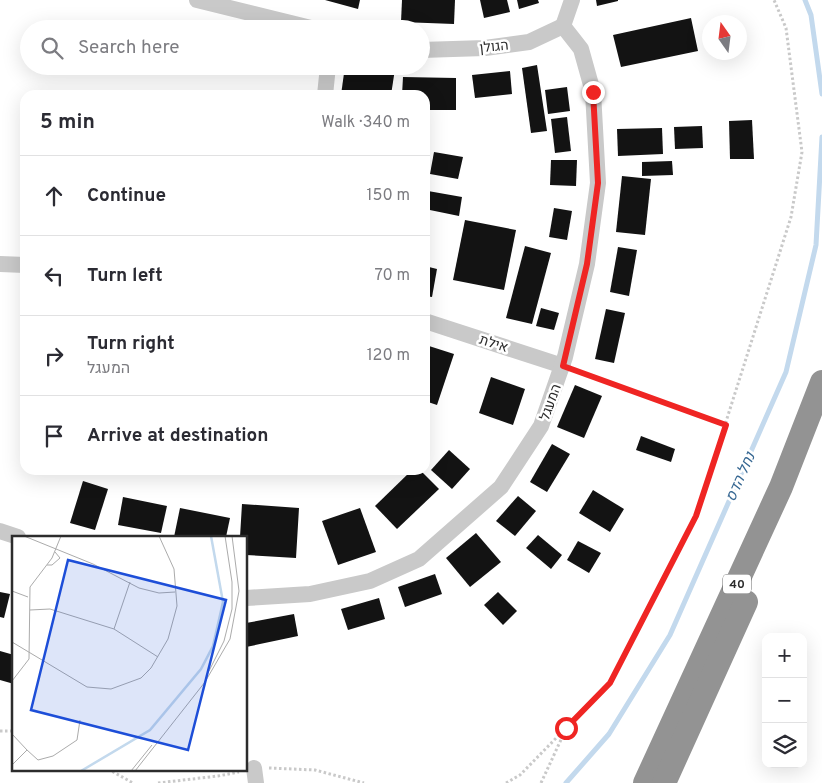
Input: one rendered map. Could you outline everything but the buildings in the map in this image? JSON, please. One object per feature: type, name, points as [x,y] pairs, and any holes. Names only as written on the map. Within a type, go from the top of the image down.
[{"type":"highway","name":"40","points":[[645,783],[781,487],[822,382]]},
{"type":"highway","name":"40","points":[[664,783],[727,645],[822,427]]},
{"type":"street","points":[[197,0],[278,20]]},
{"type":"street","points":[[563,26],[572,0]]},
{"type":"street","name":"הגולן","points":[[430,50],[485,48],[529,42],[563,26]]},
{"type":"street","name":"המעגל","points":[[248,598],[300,595],[370,581],[419,559],[501,487],[541,426],[563,366],[587,264],[598,183],[593,92],[581,49],[563,26]]},
{"type":"street","points":[[326,90],[327,75]]},
{"type":"street","points":[[0,264],[20,265]]},
{"type":"street","name":"אילת","points":[[430,323],[563,366]]},
{"type":"street","points":[[0,531],[15,536]]},
{"type":"path","points":[[506,783],[520,775],[610,683],[696,516],[791,217],[802,152],[786,28],[774,0]]},
{"type":"path","points":[[563,366],[726,425]]},
{"type":"path","points":[[541,783],[566,728]]},
{"type":"path","points":[[158,783],[218,776],[255,776],[261,767],[315,770],[364,783]]},
{"type":"path","points":[[110,770],[133,783]]},
{"type":"waterway","name":"נחל הדס","points":[[805,0],[811,15],[822,94]]},
{"type":"waterway","name":"נחל הדס","points":[[566,783],[609,734],[670,635],[786,372],[816,245],[822,137]]},
{"type":"route","points":[[566,728],[610,683],[696,516],[726,425],[563,366],[587,264],[598,183],[593,92]]}]
